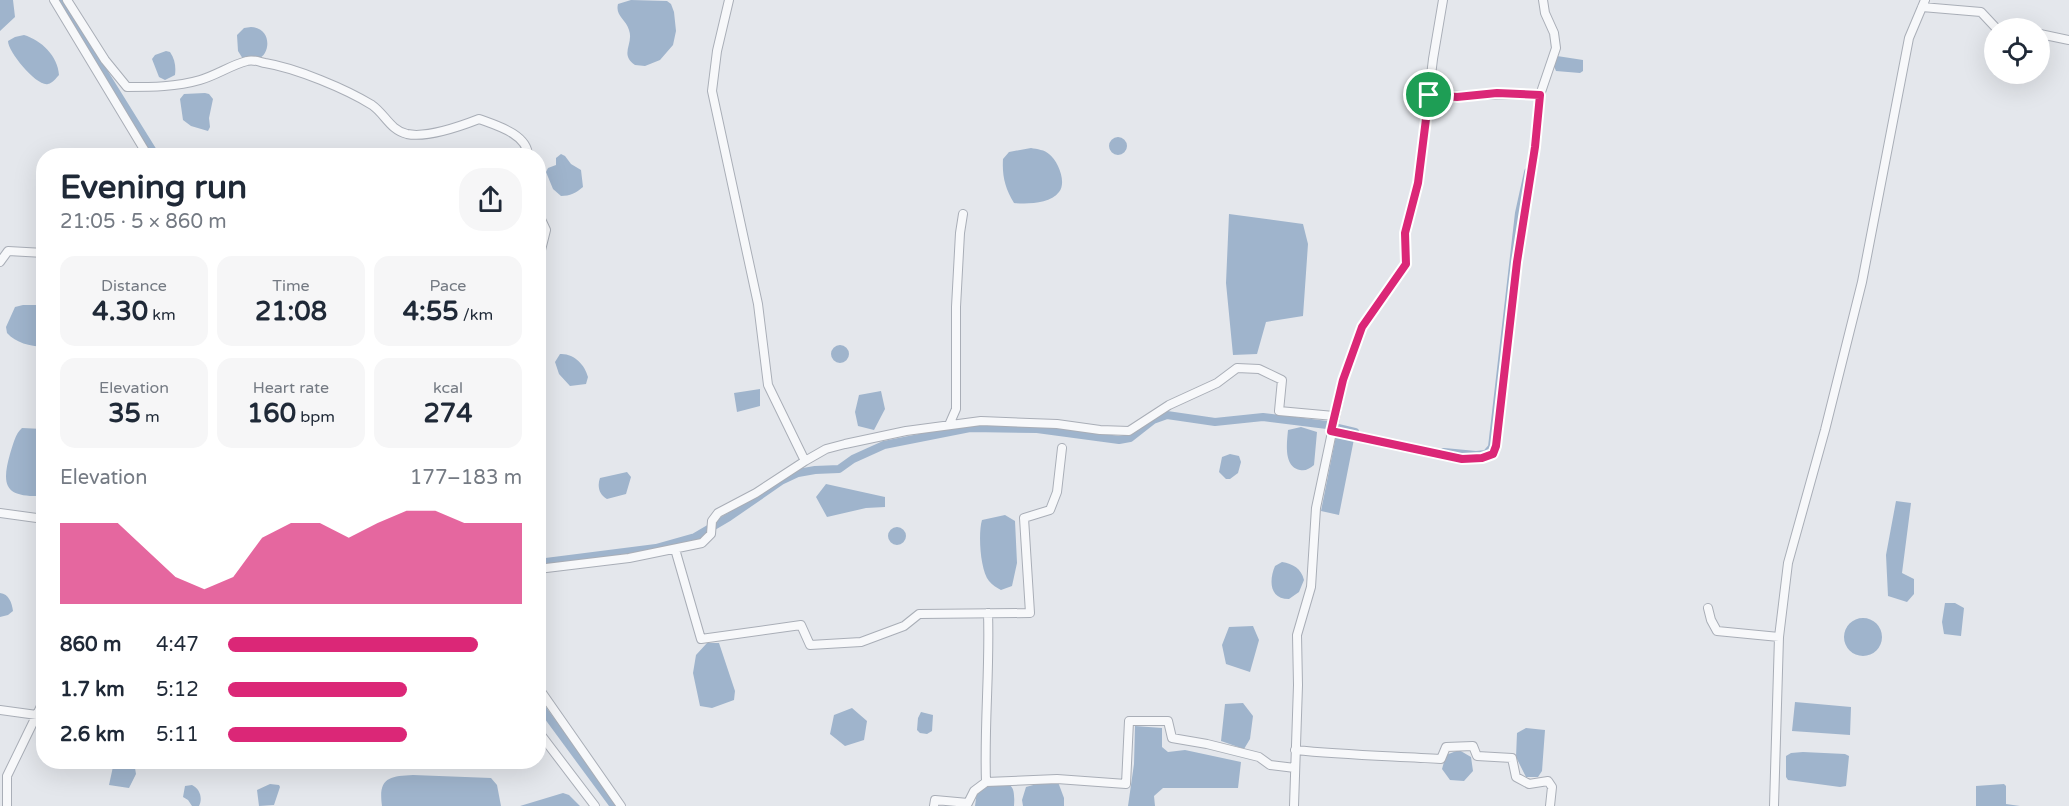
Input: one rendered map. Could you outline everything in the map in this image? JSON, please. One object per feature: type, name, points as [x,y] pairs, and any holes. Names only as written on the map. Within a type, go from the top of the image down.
[{"type":"street","points":[[54,0],[143,148]]},
{"type":"street","points":[[67,0],[105,60],[128,87],[157,87],[201,80],[249,60],[269,63],[316,78],[372,105],[389,124],[408,134],[445,130],[479,119],[501,127],[521,140],[526,148]]},
{"type":"street","points":[[729,0],[717,51],[712,91],[758,303],[768,385],[805,461]]},
{"type":"street","points":[[1294,806],[1298,685],[1297,635],[1311,587],[1316,508],[1343,380],[1362,327],[1406,264],[1405,233],[1418,183],[1443,0]]},
{"type":"street","points":[[1331,431],[1462,459],[1482,458],[1493,454],[1496,446],[1517,262],[1535,147],[1540,95],[1556,48],[1554,33],[1545,13],[1543,0]]},
{"type":"street","points":[[1774,806],[1779,637],[1788,563],[1825,430],[1862,282],[1909,38],[1923,4],[1981,12],[1987,18]]},
{"type":"street","points":[[2050,36],[2069,40]]},
{"type":"street","points":[[101,80],[115,71]]},
{"type":"street","points":[[1429,95],[1457,97],[1497,93],[1540,95]]},
{"type":"street","points":[[949,425],[956,409],[956,307],[963,214]]},
{"type":"street","points":[[0,262],[8,251],[36,253]]},
{"type":"street","points":[[546,568],[629,558],[702,543],[711,534],[712,521],[718,513],[756,493],[826,449],[906,432],[981,421],[1057,424],[1100,430],[1129,431],[1169,405],[1217,383],[1237,368],[1259,369],[1282,380],[1279,411],[1334,416]]},
{"type":"street","points":[[675,549],[701,639],[801,626],[810,645],[861,642],[904,626],[919,614],[1030,613],[1024,518],[1050,510],[1057,492],[1062,448]]},
{"type":"street","points":[[0,513],[36,518]]},
{"type":"street","points":[[1708,608],[1717,631],[1779,637]]},
{"type":"street","points":[[986,782],[985,750],[990,650],[988,613]]},
{"type":"street","points":[[546,698],[621,806]]},
{"type":"street","points":[[0,710],[36,714]]},
{"type":"street","points":[[934,806],[935,801],[968,803],[974,791],[986,782],[1057,779],[1126,784],[1129,721],[1168,721],[1172,738],[1259,757],[1270,765],[1295,768]]},
{"type":"street","points":[[7,806],[6,776],[36,722]]},
{"type":"street","points":[[546,741],[595,806]]},
{"type":"street","points":[[1295,750],[1441,759],[1446,747],[1473,746],[1477,756],[1512,758],[1516,777],[1529,784],[1548,782],[1552,788],[1550,806]]},
{"type":"water","points":[[0,0],[13,0],[15,17],[0,31]]},
{"type":"water","points":[[631,0],[667,1],[674,12],[676,31],[673,45],[660,60],[645,66],[635,65],[628,57],[629,30],[617,8],[618,4]]},
{"type":"water","points":[[251,27],[263,32],[267,42],[262,56],[253,60],[243,59],[238,51],[237,35],[244,28]]},
{"type":"water","points":[[24,35],[42,45],[56,61],[59,75],[51,83],[43,83],[31,75],[9,46],[8,41]]},
{"type":"water","points":[[170,52],[173,57],[175,75],[165,80],[159,77],[152,59],[155,55]]},
{"type":"water","points":[[1557,56],[1583,60],[1583,71],[1580,73],[1556,71],[1553,64]]},
{"type":"water","points":[[205,93],[213,99],[208,131],[191,126],[183,120],[180,99],[184,94]]},
{"type":"water","points":[[1118,137],[1124,140],[1127,146],[1124,152],[1118,155],[1112,152],[1109,146],[1112,140]]},
{"type":"water","points":[[1031,148],[1041,150],[1052,157],[1062,177],[1061,188],[1055,196],[1044,201],[1014,203],[1005,182],[1003,159],[1009,152]]},
{"type":"water","points":[[561,154],[581,170],[583,187],[573,194],[561,196],[553,189],[546,172],[548,168],[556,165],[556,158]]},
{"type":"water","points":[[1229,214],[1303,224],[1308,244],[1303,316],[1266,322],[1257,354],[1233,355],[1226,283]]},
{"type":"water","points":[[36,305],[36,346],[15,339],[7,333],[6,327],[15,307]]},
{"type":"water","points":[[836,345],[844,345],[849,350],[847,361],[836,363],[831,358],[831,350]]},
{"type":"water","points":[[560,354],[570,355],[582,364],[588,377],[586,384],[570,386],[559,374],[555,362]]},
{"type":"water","points":[[760,389],[760,406],[737,412],[734,393]]},
{"type":"water","points":[[881,391],[885,409],[874,430],[858,426],[855,412],[859,395]]},
{"type":"water","points":[[1301,427],[1317,432],[1314,465],[1304,470],[1295,468],[1291,464],[1287,453],[1288,430]]},
{"type":"water","points":[[22,428],[36,429],[36,496],[15,492],[7,483],[7,466]]},
{"type":"water","points":[[1336,436],[1354,439],[1339,515],[1321,511]]},
{"type":"water","points":[[1230,454],[1239,456],[1241,462],[1238,473],[1226,479],[1219,472],[1222,457]]},
{"type":"water","points":[[627,472],[631,477],[626,494],[607,499],[600,493],[600,478]]},
{"type":"water","points":[[826,484],[885,497],[885,507],[866,508],[827,517],[816,497]]},
{"type":"water","points":[[1896,501],[1911,503],[1902,573],[1914,579],[1914,594],[1907,602],[1888,596],[1886,555]]},
{"type":"water","points":[[1005,515],[1015,521],[1017,563],[1012,586],[1001,590],[986,576],[980,533],[982,520]]},
{"type":"water","points":[[897,527],[903,530],[906,536],[903,542],[897,545],[891,542],[888,536],[891,530]]},
{"type":"water","points":[[1282,562],[1296,567],[1304,580],[1299,592],[1289,599],[1278,596],[1272,588],[1275,566]]},
{"type":"water","points":[[0,593],[8,597],[13,611],[0,617]]},
{"type":"water","points":[[1945,603],[1955,603],[1964,608],[1961,636],[1944,634],[1942,622]]},
{"type":"water","points":[[1863,618],[1876,624],[1882,637],[1876,650],[1863,656],[1850,650],[1844,637],[1850,624]]},
{"type":"water","points":[[1253,626],[1259,640],[1250,672],[1226,664],[1222,645],[1229,627]]},
{"type":"water","points":[[707,643],[719,643],[735,691],[734,700],[712,708],[700,706],[693,673],[696,655]]},
{"type":"water","points":[[1795,702],[1851,707],[1850,735],[1792,731]]},
{"type":"water","points":[[1243,703],[1253,716],[1250,739],[1244,749],[1221,741],[1225,704]]},
{"type":"water","points":[[852,708],[867,721],[864,740],[845,746],[830,734],[834,715]]},
{"type":"water","points":[[921,712],[933,715],[932,731],[927,734],[917,730]]},
{"type":"water","points":[[1135,726],[1162,728],[1162,747],[1168,752],[1185,750],[1241,762],[1238,788],[1163,788],[1154,796],[1155,806],[1128,806],[1134,764]]},
{"type":"water","points":[[1526,728],[1545,730],[1542,771],[1538,777],[1526,777],[1516,757],[1517,733]]},
{"type":"water","points":[[1459,750],[1471,757],[1473,771],[1464,781],[1450,780],[1442,769],[1446,755]]},
{"type":"water","points":[[1803,752],[1849,756],[1846,786],[1788,780],[1786,756]]},
{"type":"water","points":[[112,769],[135,769],[136,774],[129,788],[109,785]]},
{"type":"water","points":[[397,776],[491,778],[497,785],[501,806],[382,806],[382,789],[387,780]]},
{"type":"water","points":[[1044,782],[1058,782],[1064,798],[1064,806],[1023,806],[1022,800],[1026,787]]},
{"type":"water","points":[[270,784],[280,787],[274,805],[259,806],[257,790]]},
{"type":"water","points":[[984,784],[1008,784],[1013,791],[1014,806],[975,806],[977,791]]},
{"type":"water","points":[[2004,784],[2006,804],[2020,806],[1976,806],[1976,786]]},
{"type":"water","points":[[192,785],[200,794],[199,806],[192,806],[183,797],[185,786]]},
{"type":"water","points":[[563,793],[569,795],[580,806],[520,806]]},
{"type":"waterway","points":[[59,0],[151,148]]},
{"type":"waterway","points":[[1444,452],[1486,454],[1492,447],[1519,213],[1528,172]]},
{"type":"waterway","points":[[546,562],[656,548],[695,537],[781,481],[798,473],[839,469],[853,459],[884,445],[970,428],[1037,429],[1119,440],[1130,438],[1153,420],[1167,415],[1215,422],[1263,417],[1327,425]]},
{"type":"waterway","points":[[1338,428],[1355,432]]},
{"type":"waterway","points":[[546,714],[614,806]]},
{"type":"route","points":[[1497,93],[1540,95],[1535,147],[1517,262],[1496,446],[1493,454],[1482,458],[1462,459],[1331,431],[1343,380],[1362,327],[1406,264],[1405,233],[1418,183],[1429,95],[1457,97],[1497,93]]}]
